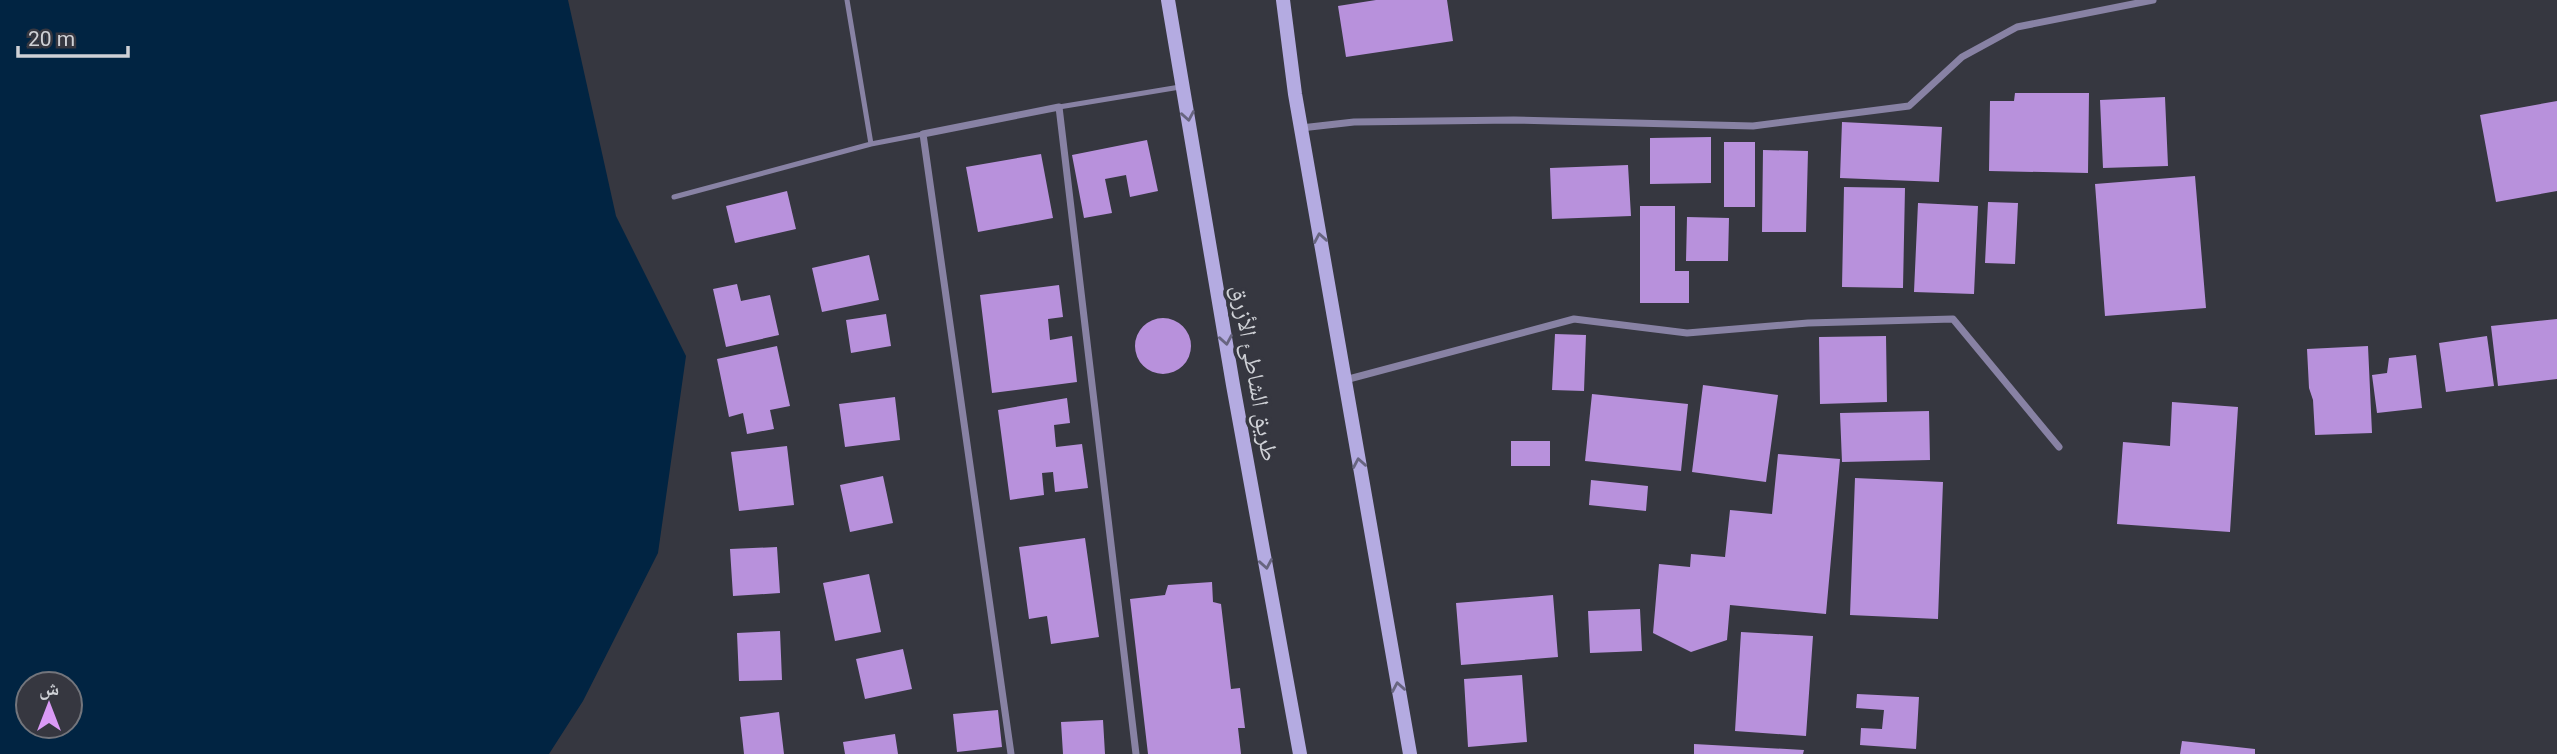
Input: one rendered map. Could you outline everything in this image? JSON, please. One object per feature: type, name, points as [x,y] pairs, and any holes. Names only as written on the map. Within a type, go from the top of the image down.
[{"type":"main road","name":"طريق الشاطئ الأزرق","points":[[1168,0],[1233,385],[1300,754]]},
{"type":"main road","points":[[1283,0],[1301,128],[1410,754]]},
{"type":"street","points":[[1301,128],[1354,122],[1514,120],[1753,127],[1909,106],[1962,57],[2017,27],[2152,0]]},
{"type":"street","points":[[1012,754],[923,134],[1059,107],[1136,754]]},
{"type":"street","points":[[1345,380],[1574,319],[1687,333],[1808,323],[1952,319],[2059,447]]},
{"type":"lane","points":[[847,0],[871,144]]},
{"type":"lane","points":[[1059,107],[1183,86]]},
{"type":"lane","points":[[674,197],[871,144],[923,134]]},
{"type":"water","points":[[0,0],[568,0],[616,216],[686,356],[658,553],[583,701],[549,754],[0,754]]},
{"type":"building","points":[[1376,0],[1447,0],[1453,41],[1346,57],[1338,6]]},
{"type":"building","points":[[2015,93],[2089,93],[2088,173],[1989,171],[1990,101],[2014,101]]},
{"type":"building","points":[[2165,97],[2168,166],[2103,168],[2100,100]]},
{"type":"building","points":[[2557,101],[2557,191],[2496,202],[2480,115]]},
{"type":"building","points":[[1842,122],[1942,127],[1939,182],[1840,178]]},
{"type":"building","points":[[1711,137],[1711,183],[1650,184],[1650,138]]},
{"type":"building","points":[[1147,140],[1158,191],[1130,197],[1126,175],[1105,179],[1112,213],[1084,218],[1072,155]]},
{"type":"building","points":[[1724,142],[1755,142],[1755,207],[1724,207]]},
{"type":"building","points":[[1763,150],[1808,151],[1806,232],[1762,232]]},
{"type":"building","points":[[1041,154],[1053,218],[978,232],[966,167]]},
{"type":"building","points":[[1628,165],[1631,216],[1552,219],[1550,168]]},
{"type":"building","points":[[2195,176],[2206,308],[2105,316],[2095,184]]},
{"type":"building","points":[[1844,187],[1905,188],[1903,288],[1842,287]]},
{"type":"building","points":[[787,191],[796,229],[735,243],[726,206]]},
{"type":"building","points":[[1988,202],[2018,203],[2015,264],[1985,263]]},
{"type":"building","points":[[1918,203],[1978,206],[1974,294],[1914,292]]},
{"type":"building","points":[[1640,206],[1675,206],[1675,271],[1689,271],[1689,303],[1640,303]]},
{"type":"building","points":[[1687,217],[1729,218],[1728,261],[1686,261]]},
{"type":"building","points":[[869,255],[879,300],[822,312],[812,268]]},
{"type":"building","points":[[737,284],[741,301],[770,295],[779,335],[726,347],[713,289]]},
{"type":"building","points":[[1059,285],[1063,317],[1048,319],[1050,340],[1072,336],[1077,382],[992,393],[980,295]]},
{"type":"building","points":[[886,314],[891,346],[851,353],[846,320]]},
{"type":"building","points":[[1163,318],[1174,320],[1183,326],[1189,335],[1189,357],[1183,366],[1174,372],[1163,374],[1152,372],[1143,366],[1137,357],[1135,346],[1137,335],[1143,326],[1152,320]]},
{"type":"building","points":[[2557,319],[2557,379],[2498,386],[2491,326]]},
{"type":"building","points":[[1555,334],[1586,335],[1584,391],[1552,390]]},
{"type":"building","points":[[1886,336],[1887,402],[1820,404],[1819,337]]},
{"type":"building","points":[[2487,336],[2494,386],[2446,392],[2439,343]]},
{"type":"building","points":[[777,346],[790,406],[770,410],[774,429],[747,434],[743,413],[729,417],[717,359]]},
{"type":"building","points":[[2368,346],[2372,433],[2315,435],[2307,349]]},
{"type":"building","points":[[2416,355],[2422,408],[2377,413],[2372,375],[2387,373],[2389,358]]},
{"type":"building","points":[[1703,385],[1778,395],[1766,482],[1692,472]]},
{"type":"building","points":[[1592,394],[1688,404],[1681,471],[1585,461]]},
{"type":"building","points":[[895,397],[900,440],[845,447],[839,404]]},
{"type":"building","points":[[1067,398],[1070,423],[1054,425],[1056,447],[1082,444],[1088,488],[1055,492],[1053,472],[1042,473],[1044,495],[1010,500],[998,410]]},
{"type":"building","points":[[2172,402],[2238,407],[2230,532],[2117,524],[2123,442],[2170,446]]},
{"type":"building","points":[[1929,411],[1930,460],[1842,462],[1840,413]]},
{"type":"building","points":[[1511,441],[1550,441],[1550,466],[1511,466]]},
{"type":"building","points":[[787,446],[794,505],[739,511],[731,452]]},
{"type":"building","points":[[1778,454],[1840,459],[1826,614],[1730,605],[1727,640],[1691,652],[1653,633],[1659,564],[1690,567],[1691,554],[1725,557],[1730,510],[1772,514]]},
{"type":"building","points":[[883,476],[893,523],[850,532],[840,485]]},
{"type":"building","points":[[1855,478],[1943,482],[1938,619],[1850,615]]},
{"type":"building","points":[[1591,480],[1648,486],[1646,511],[1589,505]]},
{"type":"building","points":[[1085,538],[1099,637],[1051,644],[1047,616],[1029,619],[1019,547]]},
{"type":"building","points":[[777,547],[780,593],[733,596],[730,549]]},
{"type":"building","points":[[869,574],[881,632],[835,641],[823,583]]},
{"type":"building","points":[[1212,582],[1213,602],[1221,604],[1231,689],[1240,688],[1245,728],[1238,728],[1241,754],[1148,754],[1130,599],[1165,595],[1168,585]]},
{"type":"building","points":[[1553,595],[1558,657],[1461,665],[1456,603]]},
{"type":"building","points":[[1640,609],[1642,651],[1590,653],[1588,611]]},
{"type":"building","points":[[780,631],[782,680],[739,681],[737,633]]},
{"type":"building","points":[[1741,632],[1813,636],[1806,736],[1735,731]]},
{"type":"building","points":[[903,649],[912,689],[865,699],[856,659]]},
{"type":"building","points":[[1522,675],[1527,742],[1468,747],[1464,679]]},
{"type":"building","points":[[1857,694],[1919,697],[1916,749],[1860,745],[1861,728],[1882,729],[1884,710],[1856,708]]},
{"type":"building","points":[[998,710],[1002,747],[957,752],[953,714]]},
{"type":"building","points":[[779,712],[784,754],[744,754],[740,717]]},
{"type":"building","points":[[1103,720],[1105,754],[1063,754],[1061,722]]},
{"type":"building","points":[[895,734],[898,754],[845,754],[843,742]]},
{"type":"building","points":[[2182,741],[2255,749],[2255,754],[2180,754]]},
{"type":"building","points":[[1694,744],[1804,750],[1803,754],[1694,754]]}]
